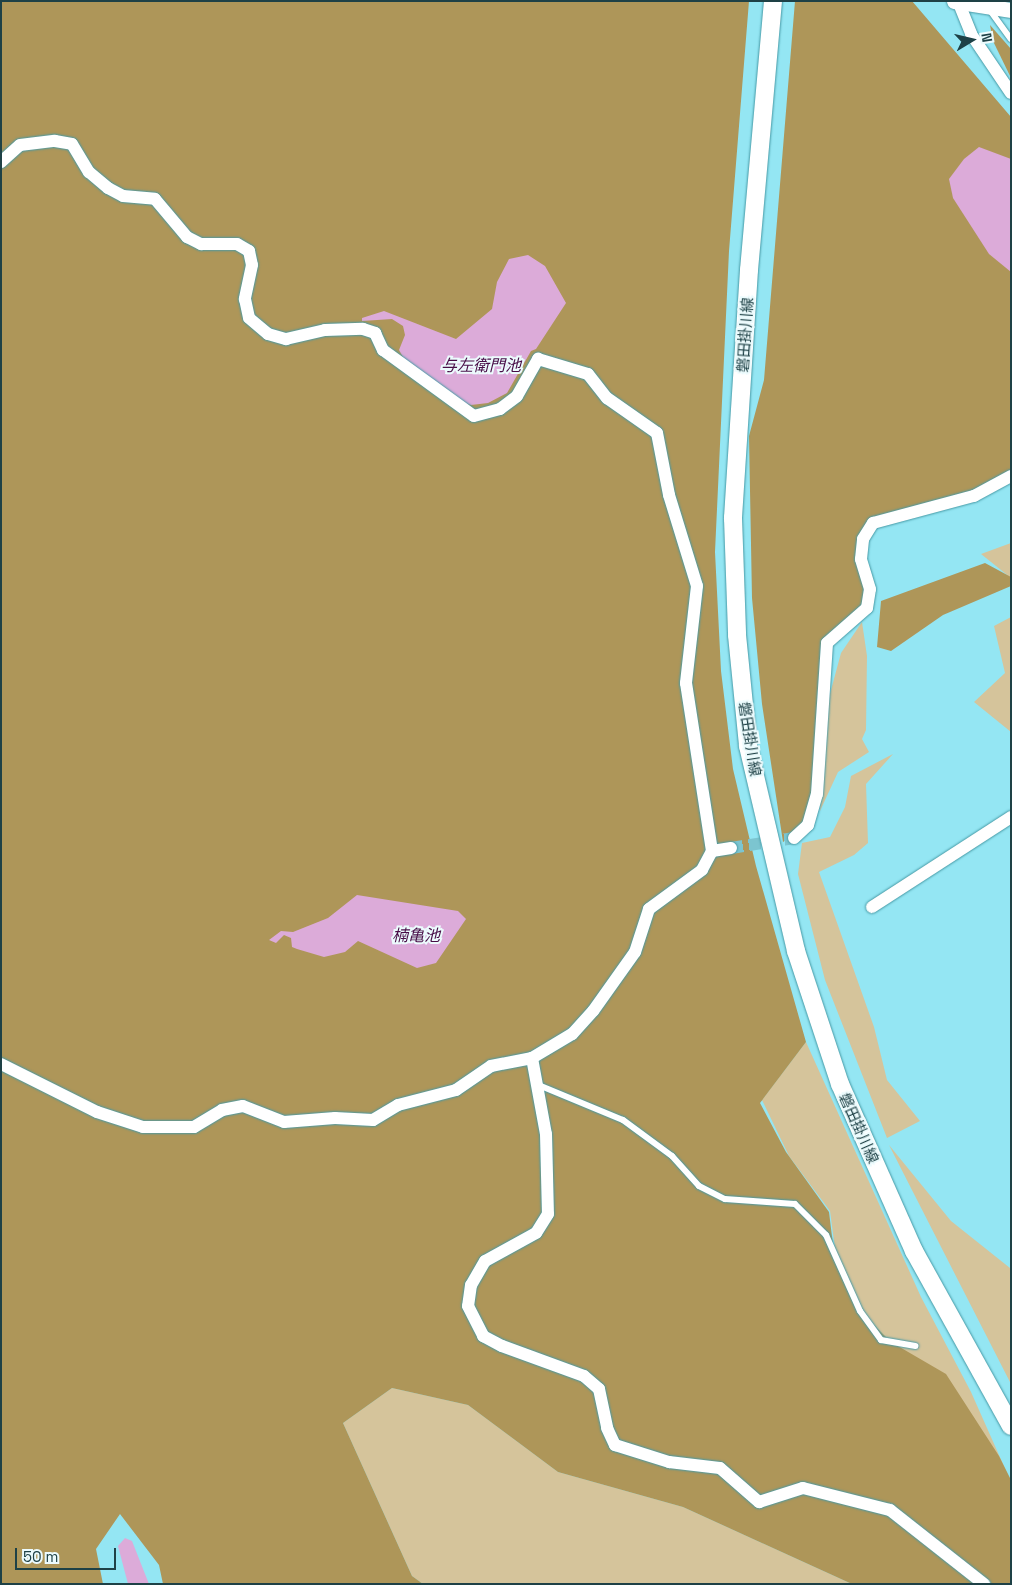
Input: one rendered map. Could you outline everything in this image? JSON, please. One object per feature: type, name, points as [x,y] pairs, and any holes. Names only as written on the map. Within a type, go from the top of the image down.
[{"type":"main road","name":"磐田掛川線","points":[[773,1],[749,270],[733,518],[737,635],[748,746],[796,951],[840,1084],[914,1251],[1009,1424]]},
{"type":"street","points":[[956,2],[1011,10]]},
{"type":"street","points":[[956,2],[971,34],[1011,92]]},
{"type":"street","points":[[1,162],[20,144],[55,141],[72,144],[89,172],[108,188],[123,196],[155,199],[188,237],[201,244],[237,244],[249,252],[252,265],[245,299],[249,318],[268,334],[286,339],[326,330],[363,329],[375,333],[383,350],[474,416],[500,409],[517,396],[538,359],[588,374],[607,398],[657,433],[670,495],[697,586],[686,683],[712,851],[702,870],[649,909],[635,952],[593,1011],[572,1034],[532,1058],[491,1066],[456,1090],[398,1105],[373,1120],[335,1118],[284,1122],[243,1106],[222,1110],[194,1127],[143,1127],[96,1112],[1,1064]]},
{"type":"street","points":[[794,838],[808,825],[817,794],[827,643],[867,608],[870,589],[861,559],[863,539],[873,523],[974,496],[1011,476]]},
{"type":"street","points":[[872,907],[1011,817]]},
{"type":"street","points":[[712,851],[731,848]]},
{"type":"street","points":[[532,1058],[535,1084],[546,1134],[548,1214],[536,1233],[485,1261],[471,1285],[468,1306],[483,1336],[502,1346],[584,1376],[599,1389],[607,1428],[615,1445],[669,1462],[720,1468],[759,1502],[803,1488],[890,1510],[984,1584]]},
{"type":"lane","points":[[988,8],[1011,39]]},
{"type":"lane","points":[[535,1084],[623,1120],[672,1156],[699,1186],[725,1199],[795,1204],[826,1234],[860,1311],[881,1340],[915,1346]]},
{"type":"shaded area","points":[[1,1],[749,1],[729,251],[715,552],[721,671],[733,769],[756,866],[806,1042],[760,1103],[786,1152],[829,1212],[834,1253],[860,1311],[891,1342],[946,1374],[999,1456],[1011,1480],[1011,1584],[852,1584],[683,1507],[558,1472],[468,1405],[392,1388],[343,1423],[412,1576],[423,1584],[163,1584],[159,1565],[120,1514],[96,1549],[103,1584],[1,1584]]},
{"type":"shaded area","points":[[795,1],[912,1],[1011,117],[1011,472],[974,496],[873,523],[862,550],[867,608],[827,643],[808,825],[783,842],[762,704],[752,598],[749,436],[764,380]]},
{"type":"shaded area","points":[[990,25],[1011,49],[1011,78],[993,41]]},
{"type":"shaded area","points":[[1011,543],[1011,578],[981,554]]},
{"type":"shaded area","points":[[985,563],[1011,577],[1011,586],[943,615],[891,651],[877,647],[881,601]]},
{"type":"shaded area","points":[[1011,617],[1011,732],[974,702],[1005,673],[994,626]]},
{"type":"shaded area","points":[[862,622],[867,656],[866,730],[862,739],[869,752],[838,772],[820,811],[824,716],[841,653]]},
{"type":"shaded area","points":[[893,754],[866,784],[868,843],[854,855],[819,872],[874,1027],[887,1080],[920,1121],[887,1138],[825,980],[798,874],[802,843],[830,837],[845,807],[851,776]]},
{"type":"shaded area","points":[[806,1042],[921,1297],[971,1392],[1011,1482],[891,1342],[860,1311],[836,1256],[830,1211],[789,1156],[762,1100]]},
{"type":"shaded area","points":[[889,1145],[951,1221],[1010,1268],[1011,1384]]},
{"type":"shaded area","points":[[392,1388],[468,1405],[558,1472],[683,1507],[852,1584],[423,1584],[412,1576],[343,1423]]},
{"type":"water","points":[[979,147],[1011,159],[1011,272],[989,254],[953,198],[949,179],[964,159]]},
{"type":"water","name":"与左衛門池","points":[[528,255],[545,266],[566,303],[536,349],[531,351],[507,393],[488,403],[471,405],[452,399],[408,366],[399,350],[405,335],[403,326],[392,319],[362,321],[362,318],[384,311],[456,339],[492,309],[497,282],[509,259]]},
{"type":"water","name":"楠亀池","points":[[357,895],[458,911],[466,919],[436,963],[417,968],[358,941],[345,952],[324,957],[292,947],[291,938],[284,935],[276,943],[269,940],[281,931],[293,932],[328,918]]},
{"type":"water","points":[[125,1538],[132,1541],[149,1584],[128,1584],[118,1546]]},
{"type":"tunnel","points":[[731,848],[794,838]]}]
